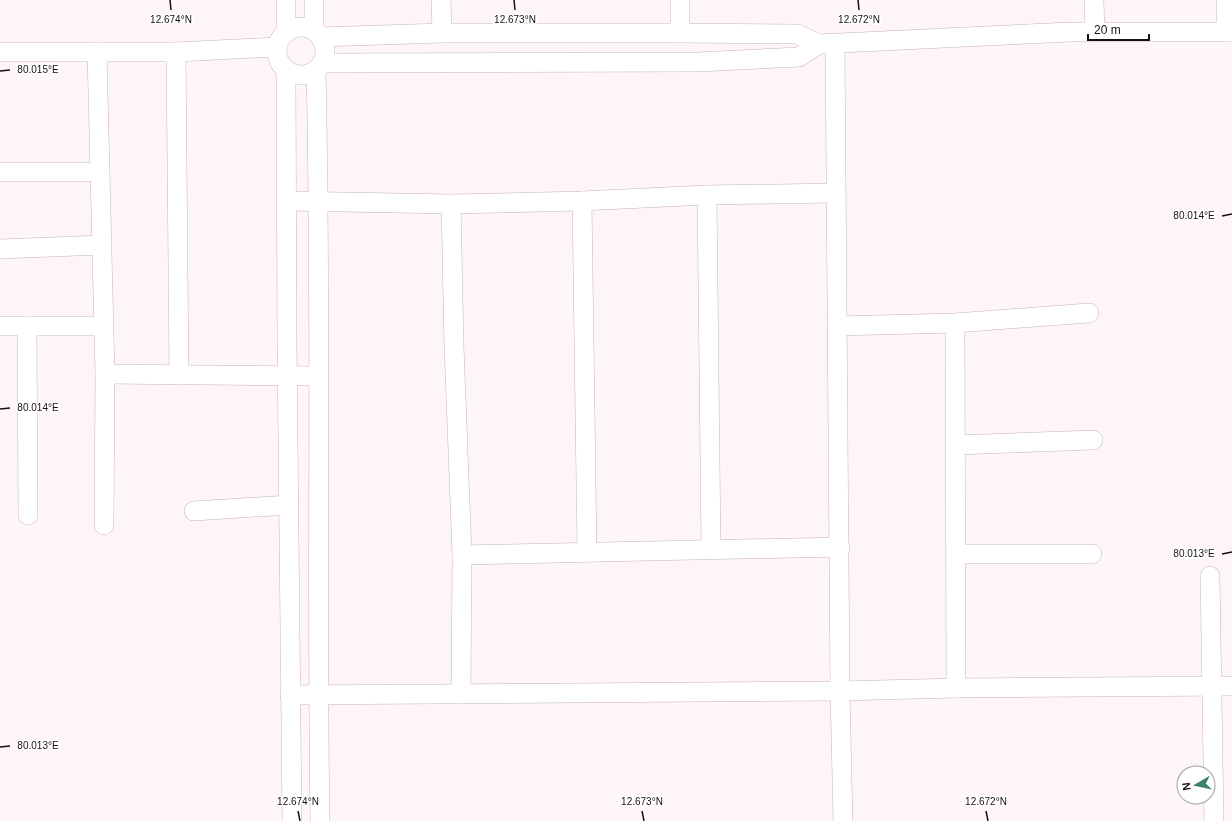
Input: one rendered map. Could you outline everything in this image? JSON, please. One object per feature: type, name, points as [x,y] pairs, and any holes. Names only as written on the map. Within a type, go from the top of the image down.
[{"type":"street","points":[[286,0],[278,60],[286,71],[294,75],[301,76],[309,74],[319,66],[324,57],[325,50],[317,34],[314,0]]},
{"type":"street","points":[[442,0],[442,33]]},
{"type":"street","points":[[680,0],[680,33]]},
{"type":"street","points":[[1094,0],[1095,32]]},
{"type":"street","points":[[0,52],[176,52],[281,40],[292,29],[300,27],[308,28],[317,34],[798,34],[827,44],[1095,32],[1229,32],[1226,0]]},
{"type":"street","points":[[319,66],[698,62],[799,57],[827,44]]},
{"type":"street","points":[[827,44],[836,193],[840,691],[843,821]]},
{"type":"street","points":[[97,52],[105,374],[104,525]]},
{"type":"street","points":[[176,52],[179,375]]},
{"type":"street","points":[[319,66],[318,696],[320,821]]},
{"type":"street","points":[[286,71],[292,821]]},
{"type":"street","points":[[0,172],[100,172]]},
{"type":"street","points":[[287,201],[451,204],[582,201],[707,195],[836,193]]},
{"type":"street","points":[[707,195],[711,549]]},
{"type":"street","points":[[582,201],[587,552]]},
{"type":"street","points":[[451,204],[454,346],[462,555],[461,694]]},
{"type":"street","points":[[0,249],[102,245]]},
{"type":"street","points":[[837,326],[955,323],[1089,313]]},
{"type":"street","points":[[955,323],[957,554],[956,688]]},
{"type":"street","points":[[0,326],[104,326]]},
{"type":"street","points":[[27,326],[28,515]]},
{"type":"street","points":[[105,374],[318,376]]},
{"type":"street","points":[[956,445],[1093,440]]},
{"type":"street","points":[[194,511],[289,505]]},
{"type":"street","points":[[462,555],[840,546]]},
{"type":"street","points":[[957,554],[1092,554]]},
{"type":"street","points":[[1210,576],[1214,821]]},
{"type":"street","points":[[290,695],[318,696],[1232,686]]}]
